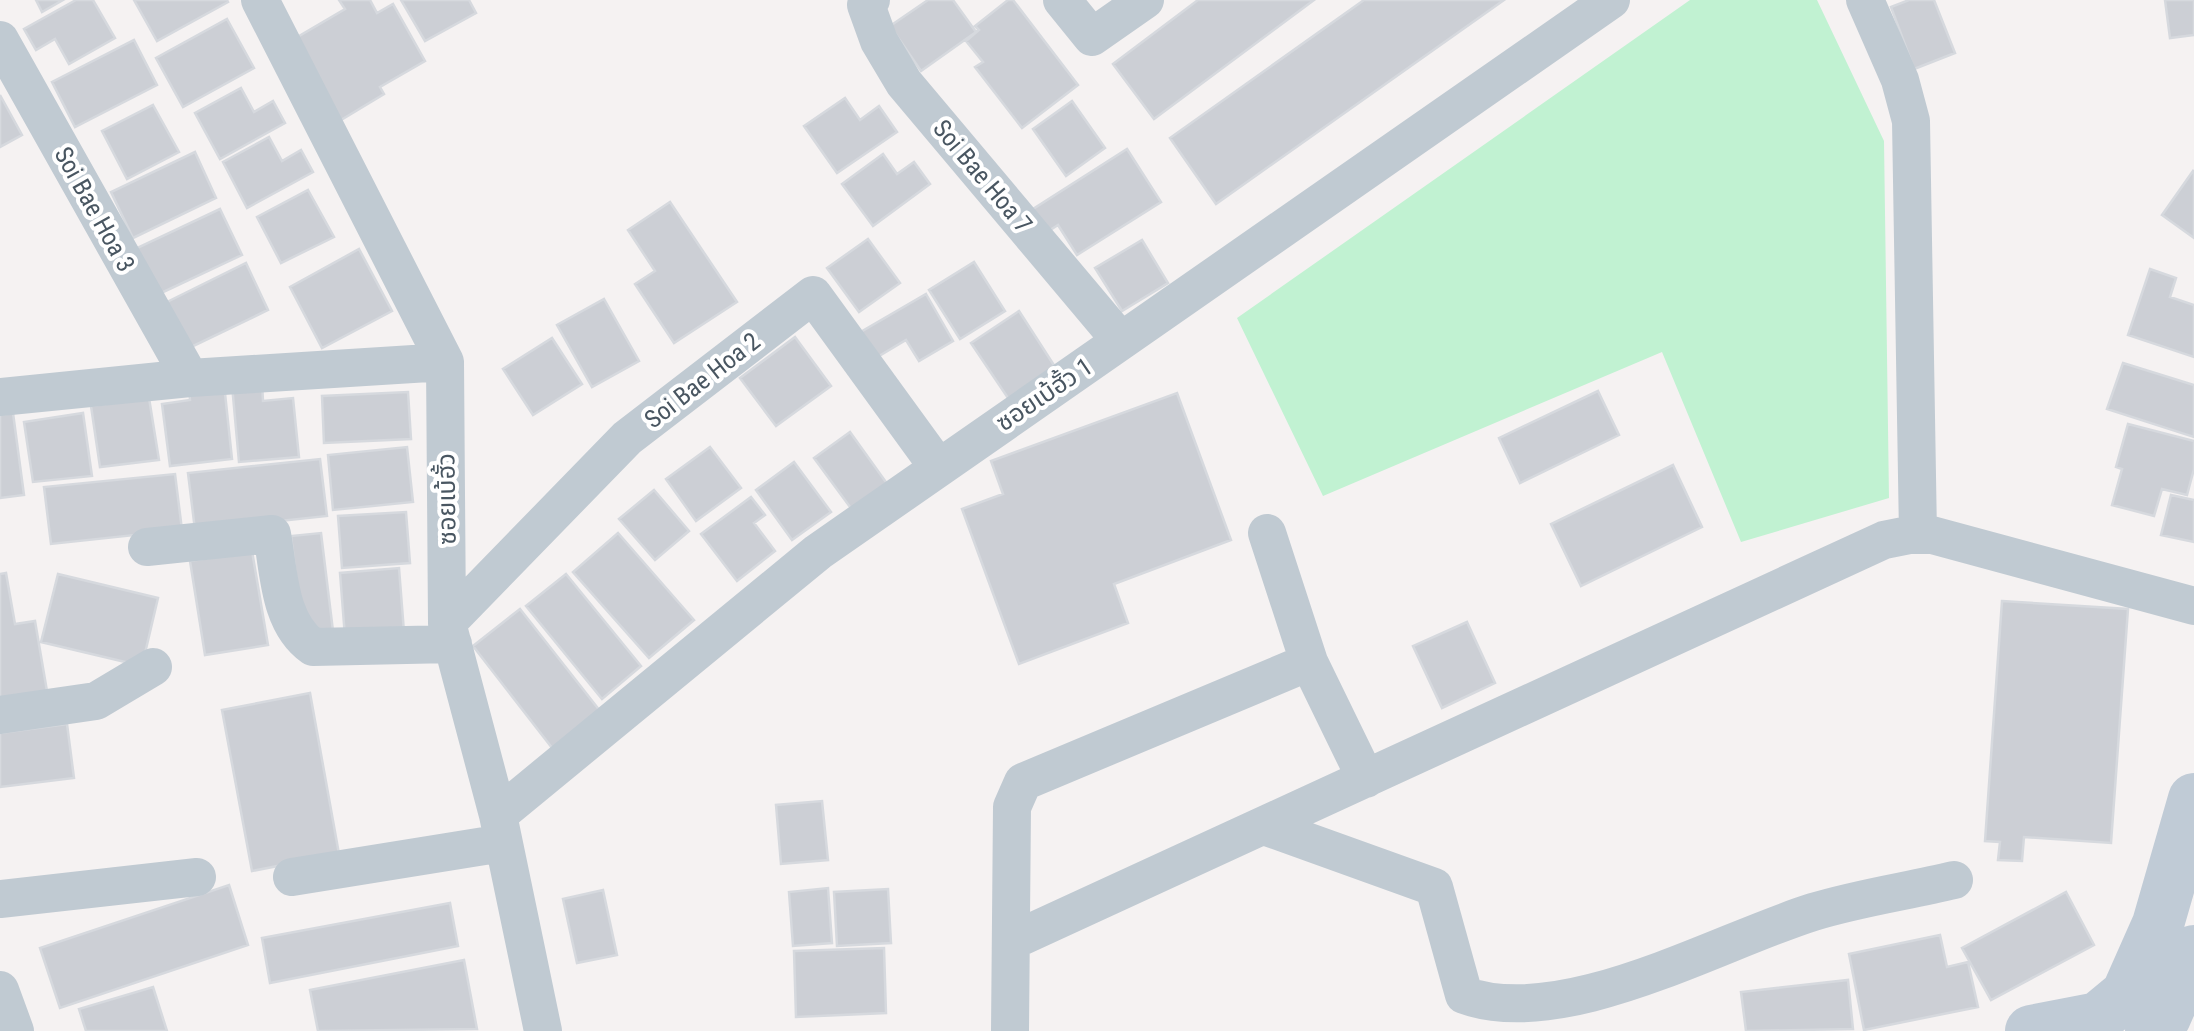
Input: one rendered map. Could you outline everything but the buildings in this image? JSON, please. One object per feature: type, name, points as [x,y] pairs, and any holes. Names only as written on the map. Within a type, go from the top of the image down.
[{"type":"main road","points":[[2141,1020],[2158,924],[2194,799]]},
{"type":"main road","points":[[2031,1031],[2141,1020],[2194,951]]},
{"type":"street","name":"Soi Bae Hoa 7","points":[[871,0],[866,5],[879,41],[904,82],[1121,341]]},
{"type":"street","points":[[1062,0],[1092,37],[1145,0]]},
{"type":"street","points":[[1865,0],[1900,80],[1910,120],[1918,535]]},
{"type":"street","name":"ซอยเบ้ฮั้ว","points":[[270,4],[444,362],[450,633],[500,829],[544,1031]]},
{"type":"street","name":"ซอยเบ้ฮั้ว 1","points":[[500,829],[818,552],[1121,341],[1587,7]]},
{"type":"street","name":"Soi Bae Hoa 3","points":[[0,40],[190,378]]},
{"type":"street","name":"Soi Bae Hoa 2","points":[[450,633],[627,438],[813,295],[938,467]]},
{"type":"street","points":[[0,397],[190,378],[444,362]]},
{"type":"street","points":[[1267,533],[1310,662],[1366,779]]},
{"type":"street","points":[[147,547],[272,534],[288,617],[297,636],[313,647],[450,633]]},
{"type":"street","points":[[1012,942],[1884,540],[1932,536],[2194,606]]},
{"type":"street","points":[[1010,1031],[1012,807],[1023,782],[1310,662]]},
{"type":"street","points":[[0,715],[96,701],[152,667]]},
{"type":"street","points":[[1264,826],[1434,887],[1464,994],[1487,1004],[1568,1001],[1680,966],[1813,912],[1954,880]]},
{"type":"street","points":[[292,877],[500,829]]},
{"type":"street","points":[[0,900],[197,877]]},
{"type":"street","points":[[0,990],[14,1031]]},
{"type":"green space","points":[[1690,0],[1817,0],[1884,141],[1889,498],[1741,542],[1662,352],[1323,496],[1237,318]]}]
